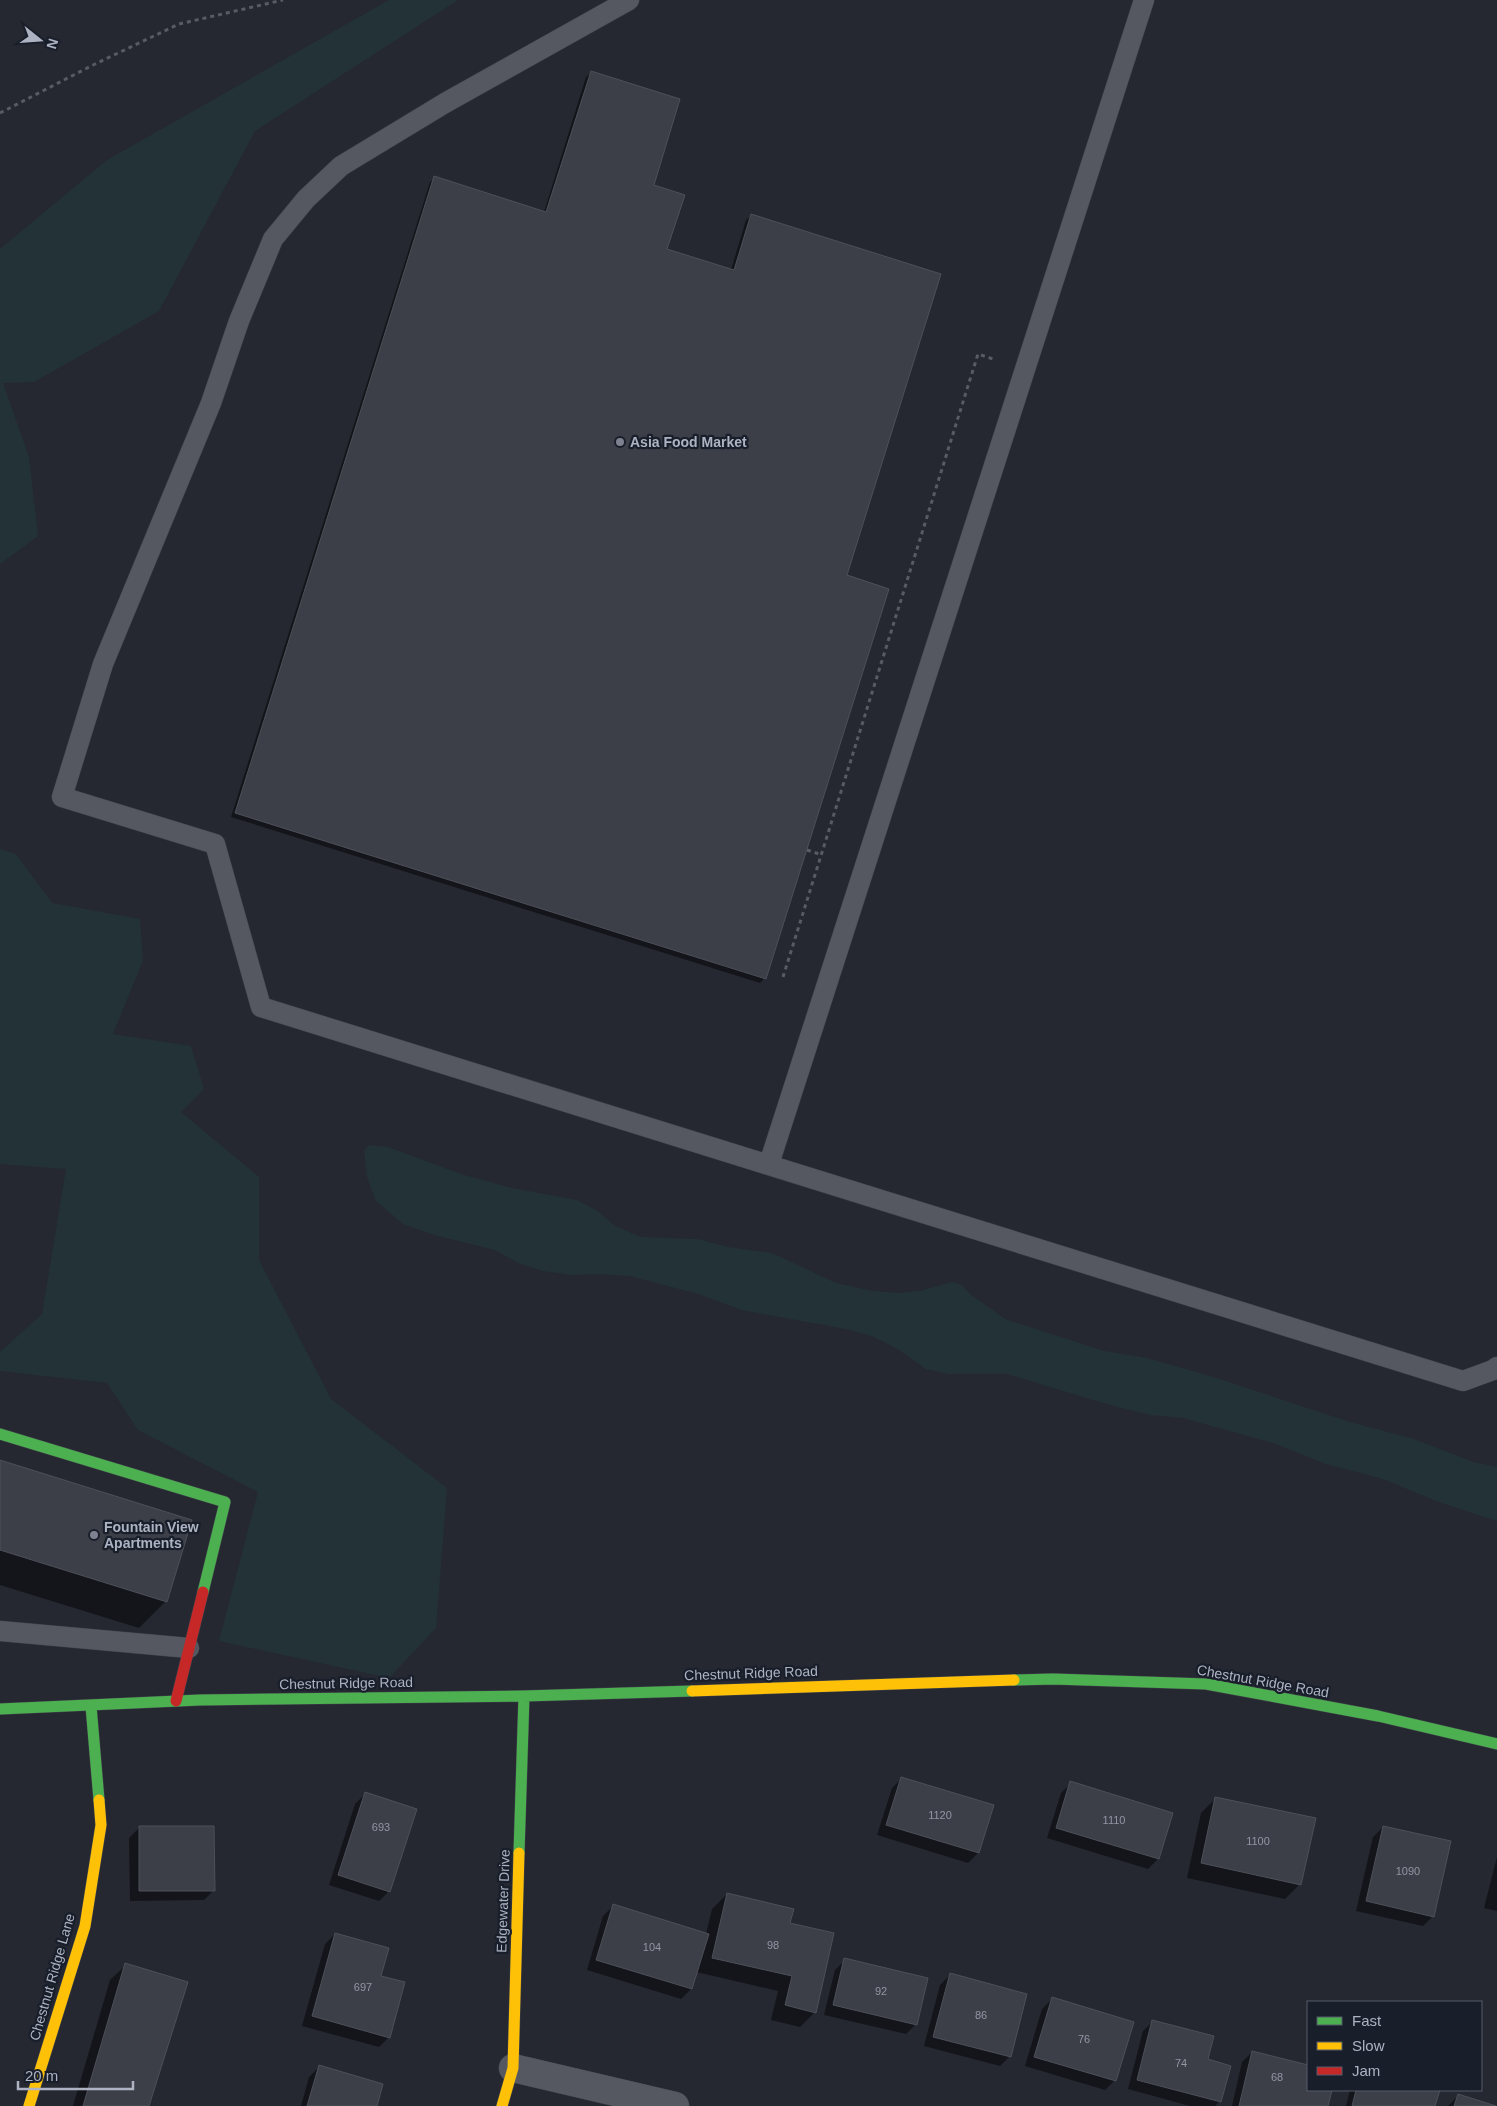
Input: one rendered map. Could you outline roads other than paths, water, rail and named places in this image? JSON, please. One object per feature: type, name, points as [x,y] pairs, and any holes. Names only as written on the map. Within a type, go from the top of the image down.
[{"type":"street","points":[[0,1434],[225,1502],[176,1701]]},
{"type":"street","name":"Chestnut Ridge Road","points":[[0,1709],[176,1701],[524,1696],[1053,1679],[1206,1684],[1378,1716],[1497,1744]]},
{"type":"street","name":"Edgewater Drive","points":[[502,2106],[513,2068],[524,1696]]},
{"type":"street","name":"Chestnut Ridge Lane","points":[[29,2106],[85,1926],[101,1825],[91,1706]]},
{"type":"street","points":[[513,2068],[674,2106]]},
{"type":"lane","points":[[629,0],[444,104],[341,166],[306,199],[273,239],[239,321],[211,403],[103,664],[62,796],[215,844],[260,1007],[1463,1381],[1497,1367]]},
{"type":"lane","points":[[769,1164],[1144,0]]},
{"type":"lane","points":[[0,1631],[189,1648]]},
{"type":"place","name":"Asia Food Market","points":[[620,442]]},
{"type":"place","name":"Fountain View Apartments","points":[[94,1535]]}]
